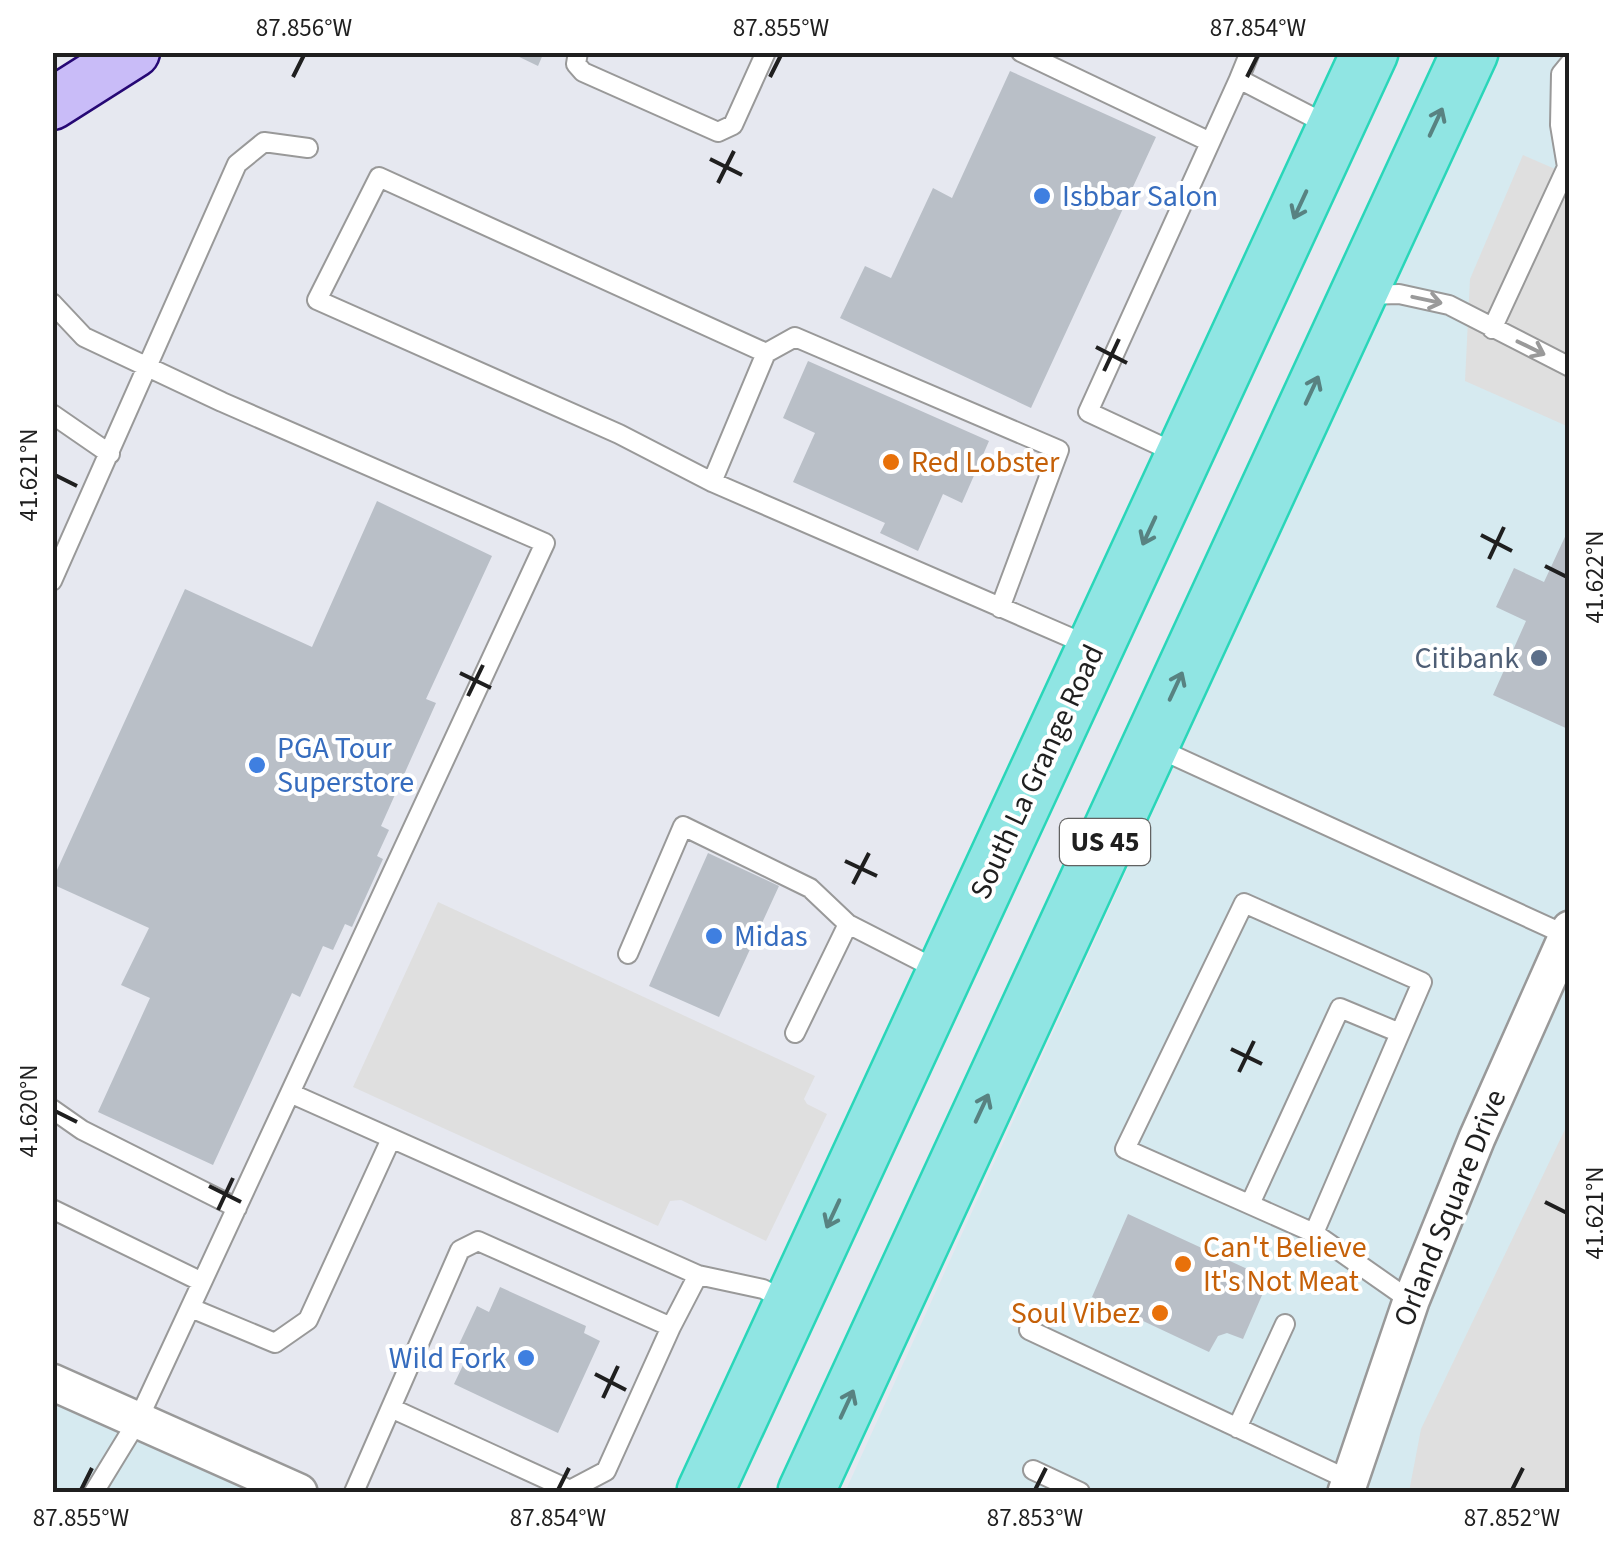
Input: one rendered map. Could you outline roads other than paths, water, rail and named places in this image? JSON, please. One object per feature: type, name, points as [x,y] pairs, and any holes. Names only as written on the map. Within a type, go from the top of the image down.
[{"type":"highway","name":"South La Grange Road","points":[[705,1492],[1370,52]]},
{"type":"highway","name":"US 45","points":[[806,1492],[1470,52]]},
{"type":"street","points":[[52,104],[134,52]]},
{"type":"street","name":"Orland Square Drive","points":[[1348,1486],[1411,1301],[1477,1138],[1568,932]]},
{"type":"street","points":[[52,1382],[299,1492]]},
{"type":"lane","points":[[578,52],[576,64],[583,72],[718,132],[733,125],[766,52]]},
{"type":"lane","points":[[1021,52],[1210,142]]},
{"type":"lane","points":[[1184,457],[1088,412],[1250,52]]},
{"type":"lane","points":[[1492,329],[1566,167],[1560,92],[1561,74],[1570,63]]},
{"type":"lane","points":[[1239,80],[1335,129]]},
{"type":"lane","points":[[53,580],[238,164],[264,142],[308,148]]},
{"type":"lane","points":[[766,353],[378,177],[317,300],[619,434],[712,482],[1095,648]]},
{"type":"lane","points":[[1356,296],[1399,294],[1449,305],[1570,368]]},
{"type":"lane","points":[[52,303],[84,337],[545,542],[138,1420],[94,1492]]},
{"type":"lane","points":[[712,482],[766,353],[795,337],[1059,450],[1000,608]]},
{"type":"lane","points":[[52,414],[110,454]]},
{"type":"lane","points":[[1150,744],[1568,932]]},
{"type":"lane","points":[[628,954],[683,826],[810,888],[848,924],[944,973]]},
{"type":"lane","points":[[1314,1233],[1422,982],[1244,903],[1126,1149],[1314,1233],[1411,1301]]},
{"type":"lane","points":[[795,1033],[848,924]]},
{"type":"lane","points":[[1250,1204],[1340,1008],[1400,1033]]},
{"type":"lane","points":[[290,1093],[698,1275],[763,1289],[792,1303]]},
{"type":"lane","points":[[52,1109],[82,1130],[237,1208]]},
{"type":"lane","points":[[190,1308],[275,1343],[308,1320],[390,1139]]},
{"type":"lane","points":[[52,1209],[202,1282]]},
{"type":"lane","points":[[354,1492],[460,1250],[478,1241],[670,1327]]},
{"type":"lane","points":[[391,1408],[570,1490],[606,1471],[670,1327],[698,1275]]},
{"type":"lane","points":[[1237,1428],[1284,1324]]},
{"type":"lane","points":[[1029,1330],[1237,1428],[1348,1486]]},
{"type":"lane","points":[[1032,1470],[1080,1492]]},
{"type":"place","name":"Isbbar Salon","points":[[1042,196]]},
{"type":"place","name":"Red Lobster","points":[[891,462]]},
{"type":"place","name":"Citibank","points":[[1539,658]]},
{"type":"place","name":"PGA Tour Superstore","points":[[257,765]]},
{"type":"place","name":"Midas","points":[[714,936]]},
{"type":"place","name":"Can't Believe It's Not Meat","points":[[1183,1264]]},
{"type":"place","name":"Soul Vibez","points":[[1160,1313]]},
{"type":"place","name":"Wild Fork","points":[[526,1358]]}]
